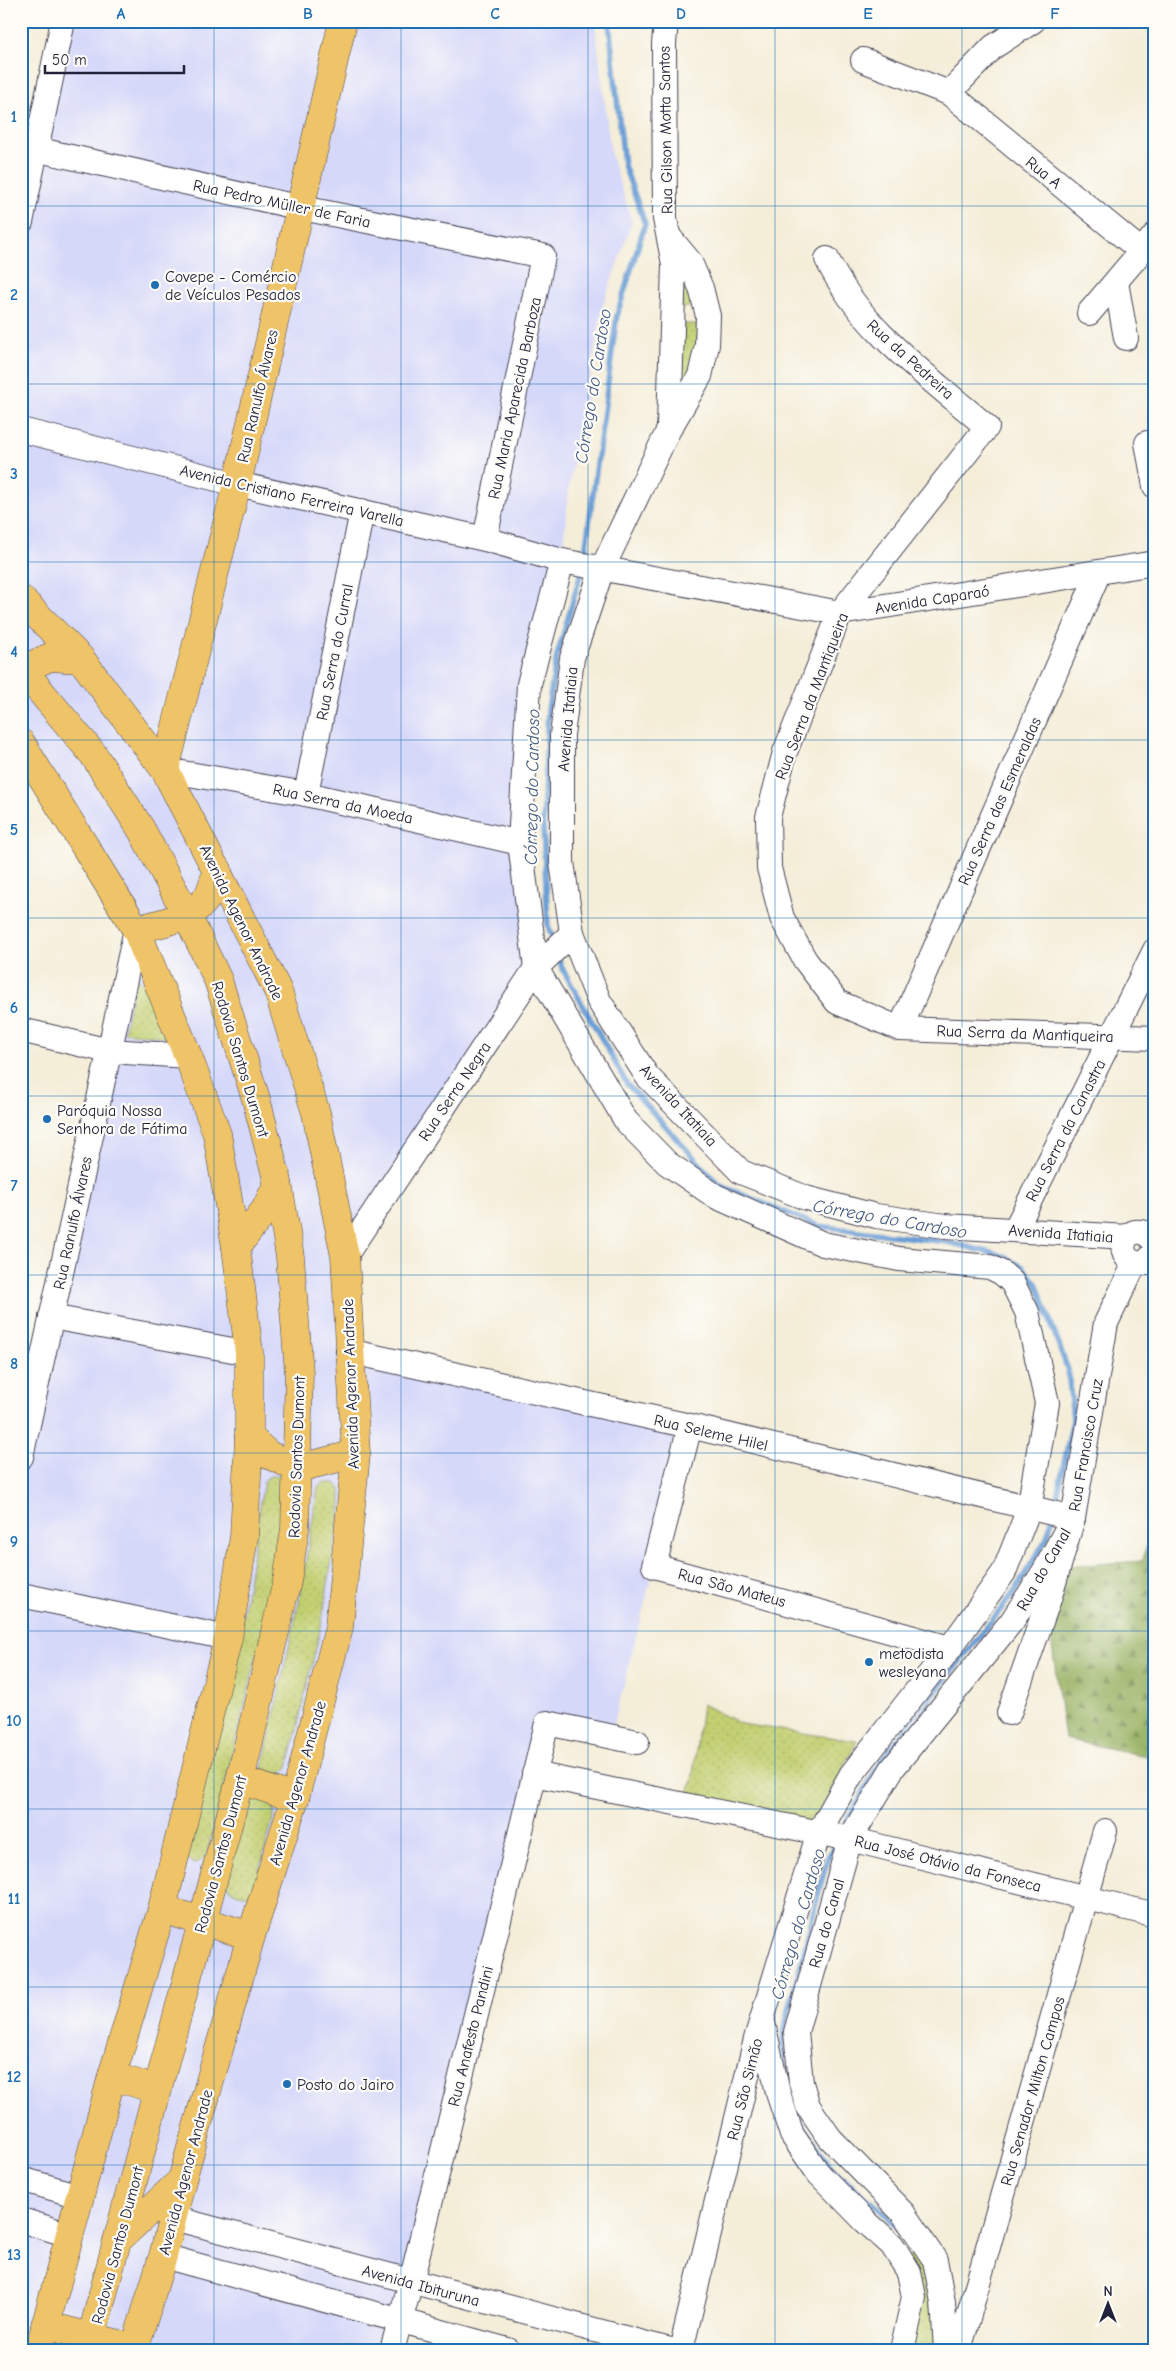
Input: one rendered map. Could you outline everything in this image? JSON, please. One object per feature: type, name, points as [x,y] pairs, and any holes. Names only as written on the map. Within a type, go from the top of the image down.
[{"type":"main road","name":"Rua Ranulfo Álvares","points":[[165,770],[237,484],[302,208],[343,21]]},
{"type":"main road","name":"Avenida Agenor Andrade","points":[[21,599],[81,659],[165,770],[278,990],[316,1113],[345,1256],[348,1351],[356,1454],[338,1627],[295,1798],[251,1936],[182,2180],[163,2256],[134,2349]]},
{"type":"main road","points":[[22,670],[50,657],[81,659]]},
{"type":"main road","name":"Rodovia Santos Dumont","points":[[22,670],[93,754],[142,829],[218,980],[256,1099],[278,1183],[290,1257],[299,1374],[296,1529],[287,1581],[240,1780],[201,1922],[120,2238],[90,2344]]},
{"type":"main road","points":[[21,744],[136,929],[188,1056],[217,1134],[236,1247],[249,1353],[249,1437],[244,1537],[228,1638],[162,1909],[112,2076],[42,2337],[134,2349]]},
{"type":"main road","points":[[136,929],[160,925],[186,914],[207,898],[218,870]]},
{"type":"main road","points":[[236,1247],[265,1210],[278,1183]]},
{"type":"main road","points":[[249,1437],[269,1455],[298,1468],[356,1454]]},
{"type":"main road","points":[[240,1780],[295,1798]]},
{"type":"main road","points":[[162,1909],[251,1936]]},
{"type":"main road","points":[[112,2076],[158,2090]]},
{"type":"main road","points":[[120,2238],[182,2180]]},
{"type":"street","points":[[21,222],[29,148],[63,21]]},
{"type":"street","name":"Rua Gilson Motta Santos","points":[[666,21],[664,44],[665,219],[674,264],[668,431]]},
{"type":"street","points":[[949,93],[994,47],[1034,21]]},
{"type":"street","name":"Rua A","points":[[864,60],[949,93],[1147,243]]},
{"type":"street","name":"Rua Pedro Müller de Faria","points":[[29,148],[302,208],[544,256]]},
{"type":"street","name":"Rua Gilson Motta Santos","points":[[602,568],[668,431],[700,376],[706,345],[708,316],[701,288],[690,262],[670,238]]},
{"type":"street","points":[[1089,313],[1147,243]]},
{"type":"street","name":"Rua Maria Aparecida Barboza","points":[[485,539],[544,256]]},
{"type":"street","name":"Rua da Pedreira","points":[[827,259],[837,280],[852,302],[884,339],[987,427]]},
{"type":"street","points":[[1116,282],[1126,338]]},
{"type":"street","name":"Rua Serra da Mantiqueira","points":[[987,427],[840,612],[785,752],[768,817],[769,868],[782,918],[805,960],[836,1002],[900,1029],[1155,1038]]},
{"type":"street","name":"Avenida Cristiano Ferreira Varella","points":[[21,430],[237,484],[485,539],[562,560]]},
{"type":"street","points":[[1147,443],[1155,486]]},
{"type":"street","name":"Rua Serra do Curral","points":[[306,794],[362,511]]},
{"type":"street","points":[[536,968],[520,843],[528,684],[562,560]]},
{"type":"street","name":"Avenida Caparaó","points":[[562,560],[840,612],[1155,564]]},
{"type":"street","name":"Avenida Itatiaia","points":[[602,568],[572,658],[562,735],[562,862],[572,933],[598,1001],[647,1076],[741,1172],[806,1198],[876,1216],[946,1226],[1127,1237],[1141,1231],[1150,1249]]},
{"type":"street","name":"Rua Serra das Esmeraldas","points":[[900,1029],[1098,574]]},
{"type":"street","name":"Rua Serra da Moeda","points":[[165,770],[306,794],[520,843]]},
{"type":"street","name":"Rua Ranulfo Álvares","points":[[21,1457],[136,929]]},
{"type":"street","name":"Rua Serra Negra","points":[[345,1256],[536,968],[572,933]]},
{"type":"street","name":"Rua Serra da Canastra","points":[[1015,1230],[1155,950]]},
{"type":"street","name":"Rua do Canal","points":[[536,968],[626,1121],[667,1163],[715,1196],[823,1244],[899,1259],[990,1267],[1002,1273],[1012,1282],[1027,1312],[1047,1403],[1029,1509],[1004,1572],[950,1648],[851,1775],[819,1832]]},
{"type":"street","points":[[21,1030],[109,1050],[188,1056]]},
{"type":"street","name":"Rua Francisco Cruz","points":[[1009,1713],[1050,1596],[1072,1518],[1106,1323],[1150,1249]]},
{"type":"street","points":[[51,1317],[249,1353]]},
{"type":"street","name":"Rua Seleme Hilel","points":[[348,1351],[690,1426],[1072,1518]]},
{"type":"street","name":"Rua São Mateus","points":[[690,1426],[654,1566],[950,1648]]},
{"type":"street","name":"Rua do Canal","points":[[946,2350],[943,2302],[935,2260],[903,2214],[830,2138],[808,2106],[801,2083],[796,2032],[850,1839],[892,1769],[1012,1621],[1045,1570],[1072,1518]]},
{"type":"street","points":[[21,1595],[228,1638]]},
{"type":"street","name":"Rua Anafesto Pandini","points":[[392,2350],[547,1723],[638,1742]]},
{"type":"street","name":"Rua José Otávio da Fonseca","points":[[534,1774],[850,1839],[1155,1915]]},
{"type":"street","name":"Rua São Simão","points":[[681,2350],[762,2018],[819,1832]]},
{"type":"street","name":"Rua Senador Milton Campos","points":[[958,2350],[1105,1832]]},
{"type":"street","points":[[762,2018],[778,2093],[792,2135],[819,2174],[865,2222],[892,2244],[909,2272],[914,2298],[902,2350]]},
{"type":"street","points":[[21,2179],[79,2196]]},
{"type":"street","name":"Avenida Ibituruna","points":[[172,2218],[670,2350]]},
{"type":"street","points":[[21,2220],[69,2235]]},
{"type":"street","points":[[163,2256],[508,2350]]},
{"type":"shaded area","points":[[63,21],[595,21],[611,155],[632,222],[603,305],[569,486],[562,560],[525,735],[536,968],[344,1256],[349,1351],[690,1426],[611,1735],[547,1723],[390,2350],[21,2350],[21,1451],[135,929],[21,746],[21,146],[37,150]]},
{"type":"green space","points":[[682,259],[697,305],[678,309]]},
{"type":"green space","points":[[684,324],[701,324],[696,372],[674,408]]},
{"type":"green space","points":[[136,975],[149,992],[170,1038],[124,1032]]},
{"type":"green space","points":[[283,1474],[287,1481],[273,1593],[206,1857],[195,1864],[186,1859],[242,1622],[264,1481],[270,1476]]},
{"type":"green space","points":[[325,1482],[335,1483],[341,1489],[341,1505],[321,1626],[288,1767],[280,1775],[266,1775],[262,1768],[299,1602],[318,1487]]},
{"type":"green space","points":[[1155,1530],[1155,1758],[1065,1739],[1051,1638],[1067,1566],[1142,1561],[1150,1535]]},
{"type":"green space","points":[[702,1704],[741,1724],[857,1741],[813,1827],[685,1799],[692,1782]]},
{"type":"green space","points":[[260,1796],[272,1801],[275,1811],[253,1895],[241,1895],[231,1890],[226,1883],[246,1800]]},
{"type":"green space","points":[[923,2250],[944,2350],[904,2350],[906,2258]]},
{"type":"waterway","name":"Córrego do Cardoso","points":[[584,561],[617,315],[645,224],[624,165],[609,21]]},
{"type":"waterway","name":"Córrego do Cardoso","points":[[554,942],[548,926],[543,825],[548,709],[557,655],[582,570]]},
{"type":"waterway","name":"Córrego do Cardoso","points":[[558,956],[562,968],[627,1084],[719,1185],[819,1226],[947,1242],[1000,1255],[1023,1267],[1037,1285],[1068,1370],[1073,1419],[1055,1508]]},
{"type":"waterway","name":"Córrego do Cardoso","points":[[844,1827],[881,1760],[1013,1594],[1047,1538],[1052,1519]]},
{"type":"waterway","name":"Córrego do Cardoso","points":[[784,2072],[783,2041],[786,2022],[828,1858],[836,1842]]},
{"type":"waterway","name":"Córrego do Cardoso","points":[[795,2113],[832,2168],[887,2216],[915,2253]]},
{"type":"place","name":"Covepe - Comércio de Veículos Pesados","points":[[155,285]]},
{"type":"place","name":"Paróquia Nossa Senhora de Fátima","points":[[47,1119]]},
{"type":"place","name":"metodista wesleyana","points":[[869,1662]]},
{"type":"place","name":"Posto do Jairo","points":[[287,2084]]}]
